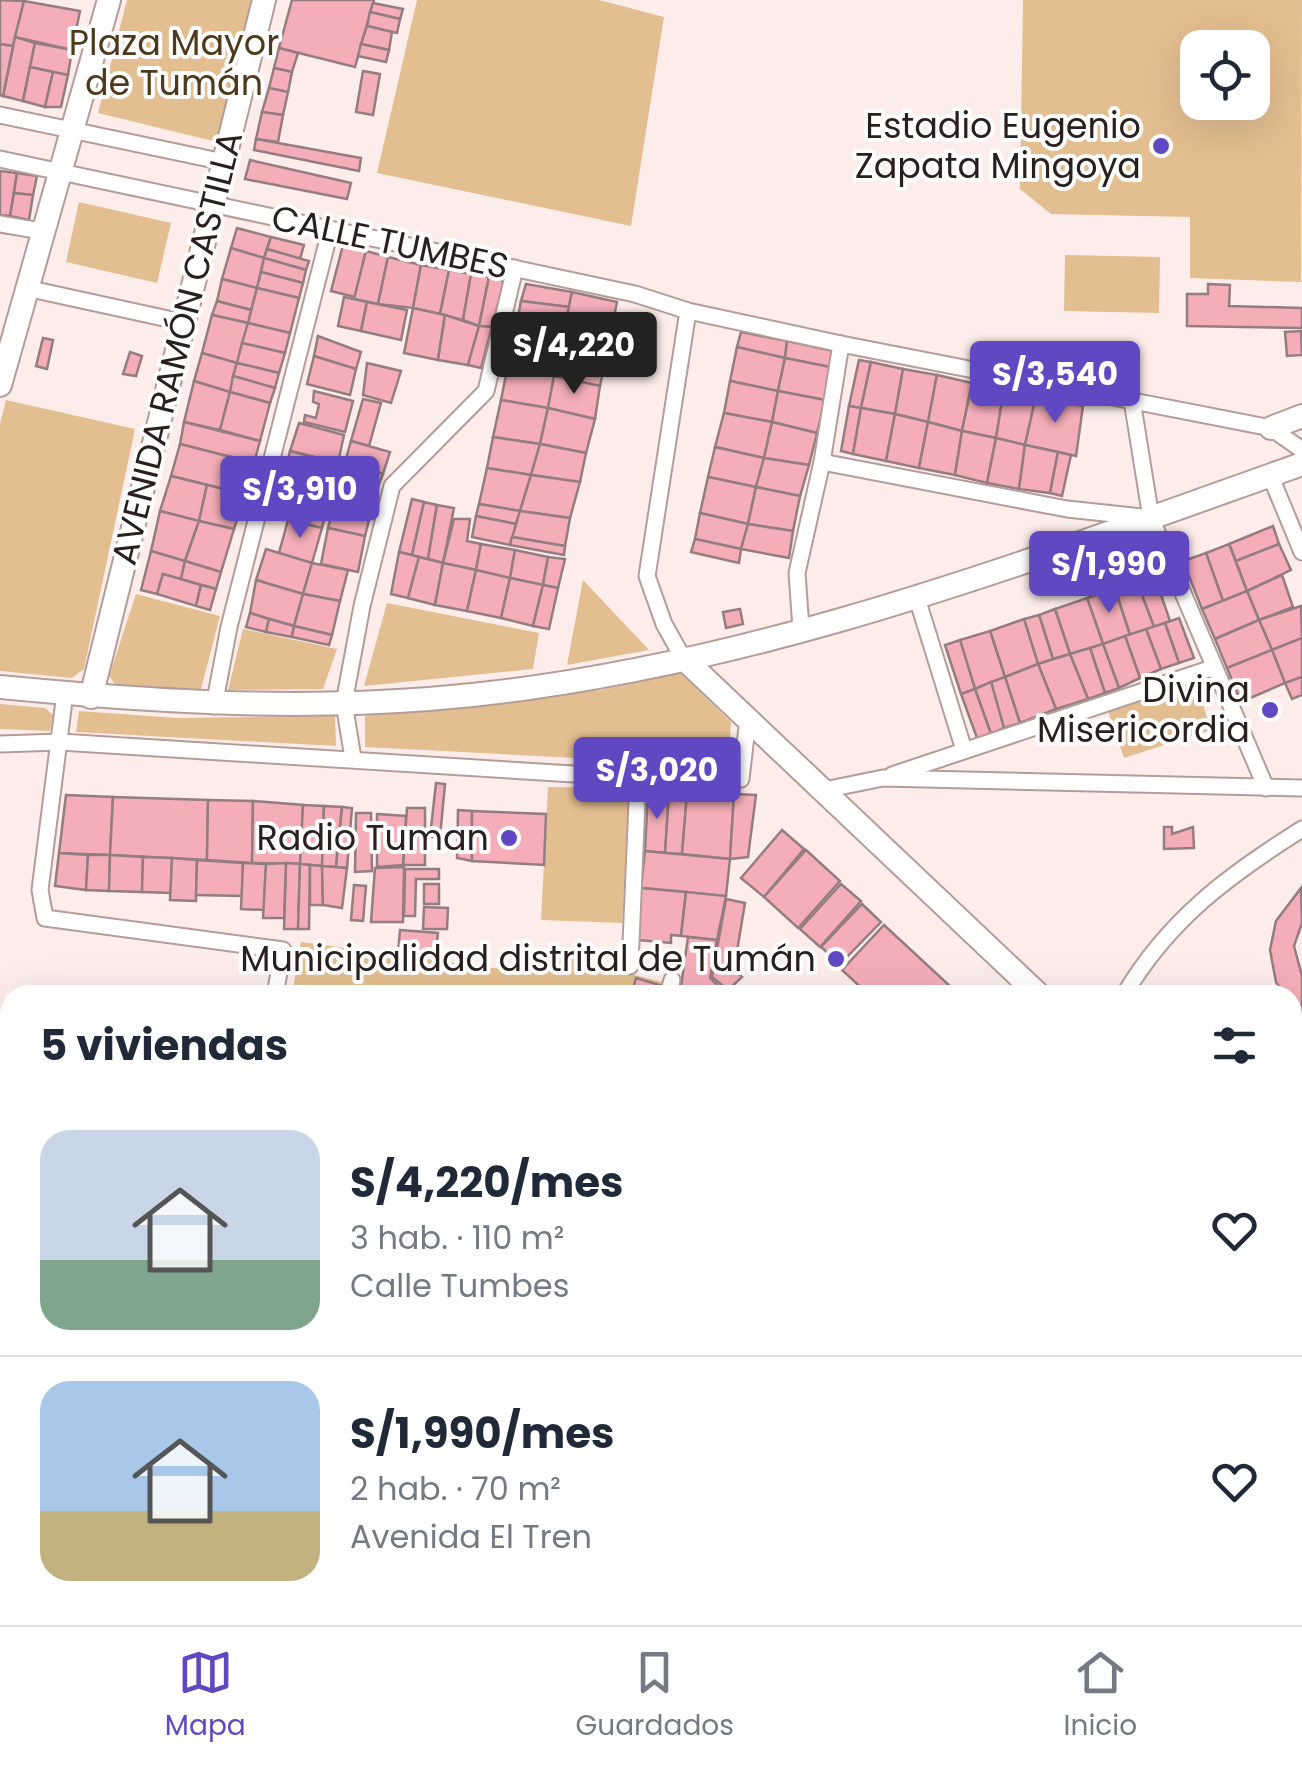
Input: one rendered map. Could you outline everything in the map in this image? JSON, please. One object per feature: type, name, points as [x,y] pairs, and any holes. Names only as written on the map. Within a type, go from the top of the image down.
[{"type":"main road","name":"AVENIDA RAMÓN CASTILLA","points":[[91,697],[264,0]]},
{"type":"main road","points":[[0,385],[61,170],[102,1]]},
{"type":"main road","points":[[1271,428],[1302,416]]},
{"type":"main road","points":[[0,687],[214,706],[432,698],[553,683],[683,658],[802,629],[1151,518],[1302,464]]},
{"type":"main road","points":[[683,658],[1029,985]]},
{"type":"street","points":[[0,114],[224,162]]},
{"type":"street","name":"CALLE TUMBES","points":[[0,159],[635,294],[688,311],[841,344],[1271,428],[1302,450]]},
{"type":"street","points":[[0,224],[41,232]]},
{"type":"street","points":[[214,706],[229,627],[330,231]]},
{"type":"street","points":[[353,758],[344,703],[362,606],[392,486],[486,391],[515,268]]},
{"type":"street","points":[[26,288],[182,322]]},
{"type":"street","points":[[683,658],[664,624],[647,576],[688,311]]},
{"type":"street","points":[[802,629],[797,573],[822,462],[841,344]]},
{"type":"street","points":[[1132,400],[1151,518],[1266,788]]},
{"type":"street","points":[[822,462],[1067,509],[1151,518]]},
{"type":"street","points":[[1270,475],[1302,552]]},
{"type":"street","points":[[916,595],[964,750]]},
{"type":"street","points":[[824,790],[884,778],[1212,668]]},
{"type":"street","points":[[65,694],[40,890],[45,918],[283,950],[277,985]]},
{"type":"street","points":[[0,744],[60,742],[638,778],[741,779],[748,719]]},
{"type":"street","points":[[630,966],[638,778]]},
{"type":"street","points":[[884,778],[1302,788]]},
{"type":"street","points":[[1130,985],[1149,954],[1178,920],[1234,871],[1302,828]]},
{"type":"green space","name":"Plaza Mayor de Tumán","points":[[127,0],[251,0],[217,142],[98,113]]},
{"type":"green space","points":[[417,0],[599,0],[664,17],[631,226],[377,173]]},
{"type":"green space","name":"Estadio Eugenio Zapata Mingoya","points":[[1023,0],[1302,0],[1301,282],[1190,278],[1190,217],[1051,214],[1020,189]]},
{"type":"green space","points":[[79,202],[171,223],[157,283],[66,262]]},
{"type":"green space","points":[[1065,255],[1160,257],[1159,313],[1064,311]]},
{"type":"green space","points":[[6,400],[135,429],[84,669],[72,678],[0,671],[0,424]]},
{"type":"green space","points":[[583,580],[649,650],[567,665]]},
{"type":"green space","points":[[136,594],[220,616],[201,689],[117,687],[109,676]]},
{"type":"green space","points":[[387,603],[539,633],[533,669],[364,686]]},
{"type":"green space","points":[[243,629],[337,649],[323,689],[228,690]]},
{"type":"green space","points":[[680,673],[731,722],[728,766],[365,747],[365,716],[601,690]]},
{"type":"green space","points":[[1196,682],[1211,730],[1124,758],[1108,711]]},
{"type":"green space","points":[[0,704],[45,708],[53,715],[50,731],[0,729]]},
{"type":"green space","points":[[79,711],[177,718],[335,716],[336,746],[76,732]]},
{"type":"green space","points":[[548,787],[623,788],[629,797],[622,923],[541,920]]},
{"type":"green space","points":[[301,942],[530,973],[557,955],[662,982],[661,985],[294,985]]},
{"type":"building","points":[[0,0],[24,1],[13,46],[0,44]]},
{"type":"building","points":[[292,0],[374,0],[355,67],[279,48]]},
{"type":"building","points":[[24,1],[80,11],[72,50],[15,37]]},
{"type":"building","points":[[373,3],[403,9],[400,19],[370,12]]},
{"type":"building","points":[[370,12],[400,19],[397,33],[367,26]]},
{"type":"building","points":[[367,26],[392,32],[389,50],[361,44]]},
{"type":"building","points":[[15,37],[35,43],[23,101],[3,96]]},
{"type":"building","points":[[35,43],[72,50],[68,75],[30,67]]},
{"type":"building","points":[[0,44],[13,46],[3,96],[0,95]]},
{"type":"building","points":[[361,44],[389,50],[386,62],[358,56]]},
{"type":"building","points":[[279,48],[298,53],[292,72],[274,68]]},
{"type":"building","points":[[30,67],[53,72],[45,107],[23,101]]},
{"type":"building","points":[[274,68],[292,72],[288,92],[269,88]]},
{"type":"building","points":[[363,71],[380,74],[373,115],[356,112]]},
{"type":"building","points":[[53,72],[68,75],[61,107],[45,107]]},
{"type":"building","points":[[269,88],[288,92],[283,115],[262,112]]},
{"type":"building","points":[[262,112],[283,115],[278,142],[256,139]]},
{"type":"building","points":[[256,139],[361,158],[359,171],[254,150]]},
{"type":"building","points":[[250,160],[351,183],[347,199],[245,179]]},
{"type":"building","points":[[0,171],[17,173],[10,216],[0,215]]},
{"type":"building","points":[[17,173],[37,176],[33,195],[14,193]]},
{"type":"building","points":[[14,193],[33,195],[29,220],[10,216]]},
{"type":"building","points":[[237,228],[271,237],[264,258],[231,248]]},
{"type":"building","points":[[271,237],[304,245],[300,259],[267,249]]},
{"type":"building","points":[[343,245],[366,251],[355,297],[331,291]]},
{"type":"building","points":[[231,248],[264,258],[257,288],[222,279]]},
{"type":"building","points":[[267,249],[309,261],[306,270],[264,258]]},
{"type":"building","points":[[366,251],[388,257],[378,304],[354,299]]},
{"type":"building","points":[[388,257],[421,265],[413,308],[378,304]]},
{"type":"building","points":[[264,258],[306,270],[303,283],[261,272]]},
{"type":"building","points":[[421,265],[449,270],[440,314],[413,308]]},
{"type":"building","points":[[449,270],[471,274],[463,320],[440,314]]},
{"type":"building","points":[[261,272],[303,283],[299,298],[257,288]]},
{"type":"building","points":[[471,274],[489,277],[479,326],[463,320]]},
{"type":"building","points":[[489,277],[504,281],[492,327],[479,326]]},
{"type":"building","points":[[222,279],[257,288],[251,310],[217,301]]},
{"type":"building","points":[[526,284],[572,292],[569,307],[521,301]]},
{"type":"building","points":[[1208,284],[1230,285],[1229,306],[1302,308],[1302,328],[1187,326],[1187,294],[1208,294]]},
{"type":"building","points":[[257,288],[299,298],[290,333],[248,323]]},
{"type":"building","points":[[572,292],[617,302],[607,351],[561,342]]},
{"type":"building","points":[[344,297],[367,302],[361,331],[338,326]]},
{"type":"building","points":[[217,301],[251,310],[248,323],[212,315]]},
{"type":"building","points":[[521,301],[569,307],[565,324],[518,317]]},
{"type":"building","points":[[367,302],[407,310],[401,340],[361,331]]},
{"type":"building","points":[[413,308],[445,315],[438,360],[404,353]]},
{"type":"building","points":[[212,315],[248,323],[237,363],[202,353]]},
{"type":"building","points":[[445,315],[479,326],[468,365],[438,360]]},
{"type":"building","points":[[518,317],[565,324],[561,342],[514,333]]},
{"type":"building","points":[[248,323],[290,333],[285,353],[242,343]]},
{"type":"building","points":[[479,326],[492,327],[481,368],[468,365]]},
{"type":"building","points":[[1301,331],[1302,355],[1287,356],[1285,332]]},
{"type":"building","points":[[741,332],[787,341],[785,358],[737,347]]},
{"type":"building","points":[[514,333],[561,342],[557,361],[510,351]]},
{"type":"building","points":[[318,336],[361,352],[356,369],[314,356]]},
{"type":"building","points":[[43,338],[53,340],[47,369],[36,366]]},
{"type":"building","points":[[787,341],[833,351],[830,367],[785,358]]},
{"type":"building","points":[[561,342],[607,351],[600,386],[554,376]]},
{"type":"building","points":[[242,343],[285,353],[279,373],[237,363]]},
{"type":"building","points":[[737,347],[785,358],[778,391],[730,381]]},
{"type":"building","points":[[510,351],[557,361],[554,376],[508,365]]},
{"type":"building","points":[[130,352],[142,356],[136,376],[123,374]]},
{"type":"building","points":[[202,353],[237,363],[230,392],[194,381]]},
{"type":"building","points":[[314,356],[356,369],[350,395],[307,384]]},
{"type":"building","points":[[785,358],[830,367],[825,400],[778,391]]},
{"type":"building","points":[[859,360],[871,362],[861,408],[849,406]]},
{"type":"building","points":[[871,362],[903,369],[895,414],[861,408]]},
{"type":"building","points":[[237,363],[279,373],[275,388],[233,376]]},
{"type":"building","points":[[367,363],[401,371],[391,403],[363,395]]},
{"type":"building","points":[[508,365],[554,376],[548,408],[501,400]]},
{"type":"building","points":[[903,369],[937,375],[928,422],[895,414]]},
{"type":"building","points":[[937,375],[972,383],[962,431],[928,422]]},
{"type":"building","points":[[233,376],[275,388],[270,403],[230,392]]},
{"type":"building","points":[[554,376],[600,386],[595,419],[548,408]]},
{"type":"building","points":[[194,381],[230,392],[220,430],[184,422]]},
{"type":"building","points":[[730,381],[778,391],[772,422],[724,413]]},
{"type":"building","points":[[972,383],[1004,389],[996,438],[962,431]]},
{"type":"building","points":[[1004,389],[1036,396],[1025,445],[996,438]]},
{"type":"building","points":[[314,391],[353,401],[345,432],[304,422],[305,415],[316,418],[319,404],[313,402]]},
{"type":"building","points":[[778,391],[825,400],[817,433],[772,422]]},
{"type":"building","points":[[230,392],[270,403],[260,441],[220,430]]},
{"type":"building","points":[[1036,396],[1083,406],[1076,456],[1025,445]]},
{"type":"building","points":[[363,399],[381,403],[369,446],[351,441]]},
{"type":"building","points":[[501,400],[548,408],[540,444],[493,437]]},
{"type":"building","points":[[849,406],[861,408],[853,454],[841,451]]},
{"type":"building","points":[[548,408],[595,419],[586,453],[540,444]]},
{"type":"building","points":[[861,408],[895,414],[886,461],[853,454]]},
{"type":"building","points":[[724,413],[772,422],[764,458],[715,447]]},
{"type":"building","points":[[895,414],[928,422],[919,468],[886,461]]},
{"type":"building","points":[[184,422],[260,441],[254,463],[180,444]]},
{"type":"building","points":[[772,422],[817,433],[809,465],[764,458]]},
{"type":"building","points":[[928,422],[962,431],[955,475],[919,468]]},
{"type":"building","points":[[299,423],[344,435],[338,463],[290,451]]},
{"type":"building","points":[[962,431],[996,438],[987,483],[955,475]]},
{"type":"building","points":[[493,437],[540,444],[531,475],[487,468]]},
{"type":"building","points":[[996,438],[1025,445],[1019,489],[987,483]]},
{"type":"building","points":[[351,441],[390,452],[383,474],[345,462]]},
{"type":"building","points":[[180,444],[254,463],[245,494],[171,476]]},
{"type":"building","points":[[540,444],[586,453],[580,482],[531,475]]},
{"type":"building","points":[[1025,445],[1058,452],[1050,493],[1019,489]]},
{"type":"building","points":[[715,447],[764,458],[756,487],[708,477]]},
{"type":"building","points":[[290,451],[338,463],[330,495],[283,484]]},
{"type":"building","points":[[1058,452],[1071,455],[1062,496],[1050,493]]},
{"type":"building","points":[[764,458],[809,465],[800,496],[756,487]]},
{"type":"building","points":[[345,462],[383,474],[376,492],[340,482]]},
{"type":"building","points":[[487,468],[531,475],[520,511],[479,504]]},
{"type":"building","points":[[531,475],[580,482],[570,518],[520,511]]},
{"type":"building","points":[[171,476],[207,485],[199,521],[160,511]]},
{"type":"building","points":[[708,477],[756,487],[748,524],[700,513]]},
{"type":"building","points":[[340,482],[376,492],[365,536],[328,528]]},
{"type":"building","points":[[207,485],[245,494],[234,529],[199,521]]},
{"type":"building","points":[[290,486],[330,495],[326,511],[287,500]]},
{"type":"building","points":[[756,487],[800,496],[793,531],[748,524]]},
{"type":"building","points":[[412,499],[424,502],[412,555],[399,552]]},
{"type":"building","points":[[287,500],[326,511],[322,528],[282,518]]},
{"type":"building","points":[[424,502],[437,505],[428,559],[412,555]]},
{"type":"building","points":[[479,504],[520,511],[516,524],[476,516]]},
{"type":"building","points":[[437,505],[454,508],[443,563],[428,559]]},
{"type":"building","points":[[160,511],[199,521],[185,561],[151,551]]},
{"type":"building","points":[[520,511],[570,518],[565,546],[512,537]]},
{"type":"building","points":[[700,513],[748,524],[741,549],[695,539]]},
{"type":"building","points":[[476,516],[516,524],[510,545],[472,537]]},
{"type":"building","points":[[454,519],[470,519],[467,541],[481,544],[476,570],[443,563]]},
{"type":"building","points":[[288,520],[322,528],[312,563],[279,553]]},
{"type":"building","points":[[199,521],[234,529],[221,572],[185,561]]},
{"type":"building","points":[[748,524],[793,531],[789,558],[741,549]]},
{"type":"building","points":[[1273,526],[1279,544],[1236,561],[1229,544]]},
{"type":"building","points":[[328,528],[365,536],[358,572],[321,564]]},
{"type":"building","points":[[512,537],[565,546],[564,555],[510,545]]},
{"type":"building","points":[[695,539],[741,549],[739,563],[691,552]]},
{"type":"building","points":[[481,544],[515,550],[510,578],[476,570]]},
{"type":"building","points":[[1229,544],[1247,591],[1223,601],[1206,553]]},
{"type":"building","points":[[1279,544],[1291,570],[1247,591],[1236,561]]},
{"type":"building","points":[[266,549],[312,563],[303,594],[256,580]]},
{"type":"building","points":[[515,550],[548,557],[543,585],[510,578]]},
{"type":"building","points":[[151,551],[185,561],[181,579],[163,574],[157,594],[141,590]]},
{"type":"building","points":[[399,552],[419,557],[408,598],[391,594]]},
{"type":"building","points":[[1206,553],[1223,601],[1202,609],[1183,561]]},
{"type":"building","points":[[419,557],[443,563],[435,605],[408,598]]},
{"type":"building","points":[[548,557],[565,559],[558,588],[543,585]]},
{"type":"building","points":[[185,561],[221,572],[216,589],[181,579]]},
{"type":"building","points":[[312,563],[348,570],[340,601],[303,594]]},
{"type":"building","points":[[443,563],[476,570],[467,611],[435,605]]},
{"type":"building","points":[[476,570],[510,578],[501,618],[467,611]]},
{"type":"building","points":[[163,574],[201,585],[196,606],[157,594]]},
{"type":"building","points":[[1282,575],[1293,607],[1259,620],[1247,591]]},
{"type":"building","points":[[1155,577],[1170,621],[1154,627],[1137,582]]},
{"type":"building","points":[[510,578],[543,585],[533,626],[501,618]]},
{"type":"building","points":[[256,580],[303,594],[294,626],[250,613]]},
{"type":"building","points":[[1137,582],[1154,627],[1130,635],[1115,589]]},
{"type":"building","points":[[201,585],[216,589],[210,610],[196,606]]},
{"type":"building","points":[[543,585],[558,588],[549,629],[533,626]]},
{"type":"building","points":[[1115,589],[1130,635],[1103,644],[1087,598]]},
{"type":"building","points":[[1247,591],[1259,620],[1215,639],[1202,609]]},
{"type":"building","points":[[303,594],[340,601],[332,635],[294,626]]},
{"type":"building","points":[[1087,598],[1103,644],[1070,654],[1055,609]]},
{"type":"building","points":[[1301,606],[1302,638],[1272,650],[1259,620]]},
{"type":"building","points":[[740,609],[743,624],[726,628],[723,612]]},
{"type":"building","points":[[1055,609],[1070,654],[1053,659],[1039,615]]},
{"type":"building","points":[[250,613],[269,619],[266,632],[246,627]]},
{"type":"building","points":[[1039,615],[1053,659],[1038,664],[1024,619]]},
{"type":"building","points":[[1179,618],[1194,658],[1179,663],[1165,623]]},
{"type":"building","points":[[269,619],[294,626],[292,637],[266,632]]},
{"type":"building","points":[[1024,619],[1038,664],[1005,677],[990,631]]},
{"type":"building","points":[[1259,620],[1272,650],[1227,668],[1215,639]]},
{"type":"building","points":[[1165,623],[1179,663],[1161,669],[1146,629]]},
{"type":"building","points":[[294,626],[332,635],[329,645],[292,637]]},
{"type":"building","points":[[1146,629],[1161,669],[1140,678],[1125,636]]},
{"type":"building","points":[[990,631],[1005,677],[975,689],[960,640]]},
{"type":"building","points":[[1125,636],[1140,678],[1119,688],[1103,644]]},
{"type":"building","points":[[1302,638],[1302,677],[1285,683],[1272,650]]},
{"type":"building","points":[[960,640],[975,689],[961,694],[945,645]]},
{"type":"building","points":[[1103,644],[1119,688],[1105,693],[1090,648]]},
{"type":"building","points":[[1090,648],[1105,693],[1088,699],[1070,654]]},
{"type":"building","points":[[1272,650],[1285,683],[1241,702],[1227,668]]},
{"type":"building","points":[[1070,654],[1088,699],[1056,709],[1038,664]]},
{"type":"building","points":[[1038,664],[1056,709],[1020,723],[1005,677]]},
{"type":"building","points":[[1005,677],[1020,723],[1004,728],[991,682]]},
{"type":"building","points":[[1302,677],[1302,695],[1292,699],[1285,683]]},
{"type":"building","points":[[991,682],[1004,728],[991,734],[975,689]]},
{"type":"building","points":[[975,689],[991,734],[977,738],[961,694]]},
{"type":"building","points":[[436,783],[445,784],[440,837],[430,837]]},
{"type":"building","points":[[648,792],[669,793],[665,853],[645,851]]},
{"type":"building","points":[[669,793],[687,794],[682,854],[665,853]]},
{"type":"building","points":[[687,794],[734,794],[730,859],[682,854]]},
{"type":"building","points":[[734,794],[756,795],[748,857],[730,859]]},
{"type":"building","points":[[66,795],[113,797],[110,855],[59,853]]},
{"type":"building","points":[[113,797],[208,800],[207,860],[110,855]]},
{"type":"building","points":[[208,800],[253,801],[252,863],[207,860]]},
{"type":"building","points":[[253,801],[303,805],[300,864],[252,863]]},
{"type":"building","points":[[303,805],[324,806],[322,866],[300,864]]},
{"type":"building","points":[[324,806],[342,807],[336,867],[322,866]]},
{"type":"building","points":[[342,807],[352,808],[347,868],[336,867]]},
{"type":"building","points":[[407,808],[425,808],[425,865],[403,865]]},
{"type":"building","points":[[458,810],[472,811],[472,861],[457,858]]},
{"type":"building","name":"Radio Tuman","points":[[472,811],[546,814],[544,865],[472,861]]},
{"type":"building","points":[[356,813],[371,813],[372,871],[355,872]]},
{"type":"building","points":[[377,814],[406,816],[403,865],[377,867]]},
{"type":"building","points":[[1164,827],[1172,827],[1172,834],[1193,827],[1194,848],[1164,849]]},
{"type":"building","points":[[782,830],[804,849],[764,897],[741,878]]},
{"type":"building","points":[[806,850],[840,881],[798,928],[764,897]]},
{"type":"building","points":[[645,851],[730,859],[726,896],[641,888]]},
{"type":"building","points":[[59,853],[88,855],[86,890],[55,886]]},
{"type":"building","points":[[88,855],[110,855],[109,891],[86,890]]},
{"type":"building","points":[[110,855],[143,857],[142,892],[109,891]]},
{"type":"building","points":[[143,857],[172,858],[171,893],[142,892]]},
{"type":"building","points":[[172,858],[197,860],[196,901],[170,900]]},
{"type":"building","points":[[197,860],[243,863],[242,896],[196,895]]},
{"type":"building","points":[[243,863],[266,864],[264,910],[241,909]]},
{"type":"building","points":[[286,863],[300,864],[298,929],[284,929]]},
{"type":"building","points":[[286,863],[284,918],[263,918],[266,864]]},
{"type":"building","points":[[300,864],[310,865],[309,929],[298,929]]},
{"type":"building","points":[[310,865],[322,866],[323,905],[310,905]]},
{"type":"building","points":[[322,866],[347,868],[342,908],[323,905]]},
{"type":"building","points":[[404,867],[403,922],[371,922],[375,868]]},
{"type":"building","points":[[405,869],[439,869],[439,879],[416,879],[415,916],[404,916]]},
{"type":"building","points":[[424,884],[439,884],[439,904],[424,904]]},
{"type":"building","points":[[841,884],[861,901],[820,947],[800,929]]},
{"type":"building","points":[[354,885],[366,886],[363,921],[351,920]]},
{"type":"building","points":[[641,888],[686,892],[681,936],[671,935],[671,943],[638,940]]},
{"type":"building","points":[[1301,888],[1302,923],[1294,946],[1302,985],[1276,982],[1270,950],[1276,921]]},
{"type":"building","points":[[686,892],[726,896],[717,940],[681,936]]},
{"type":"building","points":[[726,899],[745,903],[734,969],[742,977],[733,985],[722,985],[712,977]]},
{"type":"building","points":[[862,904],[881,922],[840,964],[821,947]]},
{"type":"building","points":[[424,907],[448,908],[447,929],[423,929]]},
{"type":"building","points":[[884,925],[949,985],[858,985],[842,970]]},
{"type":"building","points":[[400,930],[438,933],[435,957],[398,953]]},
{"type":"building","points":[[688,937],[717,940],[710,978],[717,985],[681,985]]},
{"type":"building","points":[[636,978],[660,985],[634,985]]},
{"type":"place","name":"Estadio Eugenio Zapata Mingoya","points":[[1161,146]]},
{"type":"place","name":"Divina Misericordia","points":[[1270,710]]},
{"type":"place","name":"Radio Tuman","points":[[509,838]]},
{"type":"place","name":"Municipalidad distrital de Tumán","points":[[836,959]]}]
